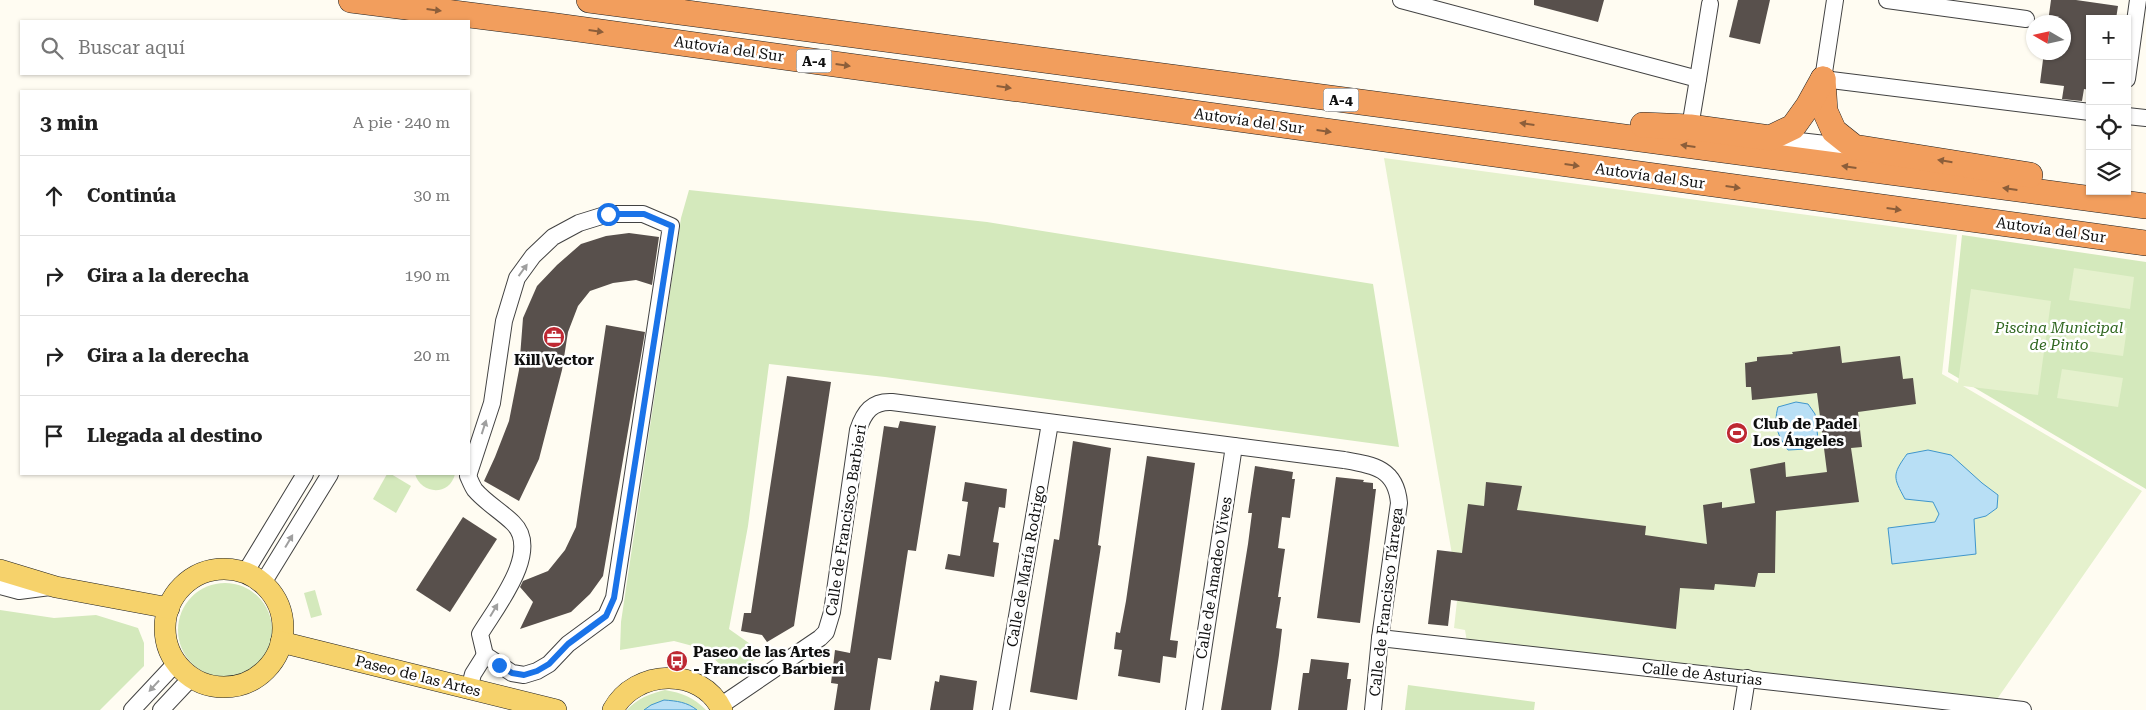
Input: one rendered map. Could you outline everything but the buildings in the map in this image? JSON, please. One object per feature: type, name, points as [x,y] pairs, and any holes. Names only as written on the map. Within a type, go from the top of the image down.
[{"type":"highway","name":"Autovía del Sur","points":[[351,0],[559,26],[2146,243]]},
{"type":"highway","name":"Autovía del Sur","points":[[589,0],[2146,206]]},
{"type":"highway","points":[[1574,130],[1631,124],[1690,127],[1770,138],[1793,127],[1808,106],[1823,79]]},
{"type":"highway","points":[[1823,79],[1825,111],[1834,131],[1854,147],[2026,174],[2093,200]]},
{"type":"main road","points":[[219,568],[241,570],[254,578],[277,601],[284,621],[281,642],[270,665],[254,679],[232,686],[209,685],[192,678],[176,663],[170,651],[166,631],[169,608],[180,589],[197,575],[219,568]]},
{"type":"main road","points":[[0,570],[56,587],[169,608]]},
{"type":"main road","name":"Paseo de las Artes","points":[[281,642],[556,710]]},
{"type":"main road","points":[[613,710],[617,703],[631,689],[647,681],[666,678],[686,680],[699,686],[711,695],[721,708]]},
{"type":"street","points":[[1401,0],[1698,79]]},
{"type":"street","points":[[1835,0],[1823,79],[2086,112]]},
{"type":"street","points":[[1887,0],[2026,19]]},
{"type":"street","points":[[2131,66],[2139,40],[2138,0]]},
{"type":"street","points":[[1690,127],[1710,4]]},
{"type":"street","points":[[2131,116],[2146,118]]},
{"type":"street","points":[[1770,138],[1854,147]]},
{"type":"street","points":[[468,475],[475,490],[516,525],[524,543],[517,574],[480,634],[485,655],[512,673],[524,675],[537,671],[549,664],[568,644],[606,616],[614,598],[672,226],[644,214],[608,214],[579,223],[553,237],[533,256],[517,278],[504,321],[492,403],[470,470]]},
{"type":"street","name":"Calle de Francisco Barbieri","points":[[721,708],[826,632],[832,612],[858,430],[861,421],[872,405],[892,402],[1234,446]]},
{"type":"street","name":"Calle de María Rodrigo","points":[[1001,710],[1050,423]]},
{"type":"street","name":"Calle de Francisco Tárrega","points":[[1234,446],[1374,466],[1384,471],[1390,478],[1398,494],[1399,503],[1380,638],[1373,710]]},
{"type":"street","name":"Calle de Amadeo Vives","points":[[1194,710],[1234,446]]},
{"type":"street","points":[[254,578],[305,475]]},
{"type":"street","points":[[254,578],[329,475]]},
{"type":"street","points":[[0,586],[19,590],[56,587]]},
{"type":"street","name":"Calle de Asturias","points":[[1380,638],[1746,678],[1919,705],[2023,710]]},
{"type":"street","points":[[469,689],[473,674],[485,655]]},
{"type":"street","points":[[132,710],[176,663]]},
{"type":"street","points":[[161,710],[192,678]]},
{"type":"street","points":[[1742,710],[1746,678]]},
{"type":"green space","name":"Club de Padel Los Ángeles","points":[[1384,158],[1957,235],[1942,374],[1958,383],[1971,289],[2051,301],[2038,395],[1963,386],[2142,491],[1995,702],[1467,642],[1465,630],[1454,628],[1457,601],[1460,601]]},
{"type":"green space","points":[[689,190],[987,222],[1373,284],[1399,447],[885,377],[769,364],[748,526],[729,629],[763,653],[732,676],[704,649],[674,641],[620,650],[621,622],[681,218]]},
{"type":"green space","name":"Piscina Municipal de Pinto","points":[[1962,235],[2146,262],[2146,489],[1948,372]]},
{"type":"green space","points":[[2074,268],[2134,277],[2130,309],[2069,300]]},
{"type":"green space","points":[[2068,320],[2127,328],[2123,356],[2064,348]]},
{"type":"green space","points":[[2062,369],[2123,378],[2118,407],[2057,398]]},
{"type":"green space","points":[[386,475],[393,475],[411,486],[396,513],[373,499]]},
{"type":"green space","points":[[415,475],[455,475],[452,481],[442,489],[429,489],[418,481]]},
{"type":"green space","points":[[225,583],[243,587],[258,597],[268,612],[272,630],[268,648],[258,663],[243,673],[225,677],[207,673],[192,663],[182,648],[178,630],[182,612],[192,597],[207,587]]},
{"type":"green space","points":[[315,590],[322,615],[311,618],[304,593]]},
{"type":"green space","points":[[0,610],[54,618],[96,615],[138,628],[144,643],[144,666],[100,710],[0,710]]},
{"type":"green space","points":[[1408,685],[1535,702],[1534,710],[1405,710]]},
{"type":"green space","points":[[665,690],[687,696],[706,710],[627,710],[644,697]]},
{"type":"water","points":[[1796,402],[1808,404],[1815,414],[1818,439],[1807,449],[1788,450],[1777,430],[1778,407]]},
{"type":"water","points":[[1928,450],[1951,455],[1998,495],[1997,508],[1986,516],[1974,519],[1976,554],[1892,564],[1888,528],[1935,522],[1939,514],[1933,502],[1905,499],[1896,481],[1899,467],[1907,454]]},
{"type":"water","points":[[664,700],[682,702],[697,710],[644,710]]},
{"type":"place","name":"Kill Vector","points":[[554,337]]},
{"type":"place","name":"Club de Padel Los Ángeles","points":[[1737,433]]},
{"type":"place","name":"Paseo de las Artes - Francisco Barbieri","points":[[677,661]]},
{"type":"route","points":[[499,665],[512,673],[524,675],[537,671],[549,664],[568,644],[606,616],[614,598],[672,226],[644,214],[608,214]]}]
